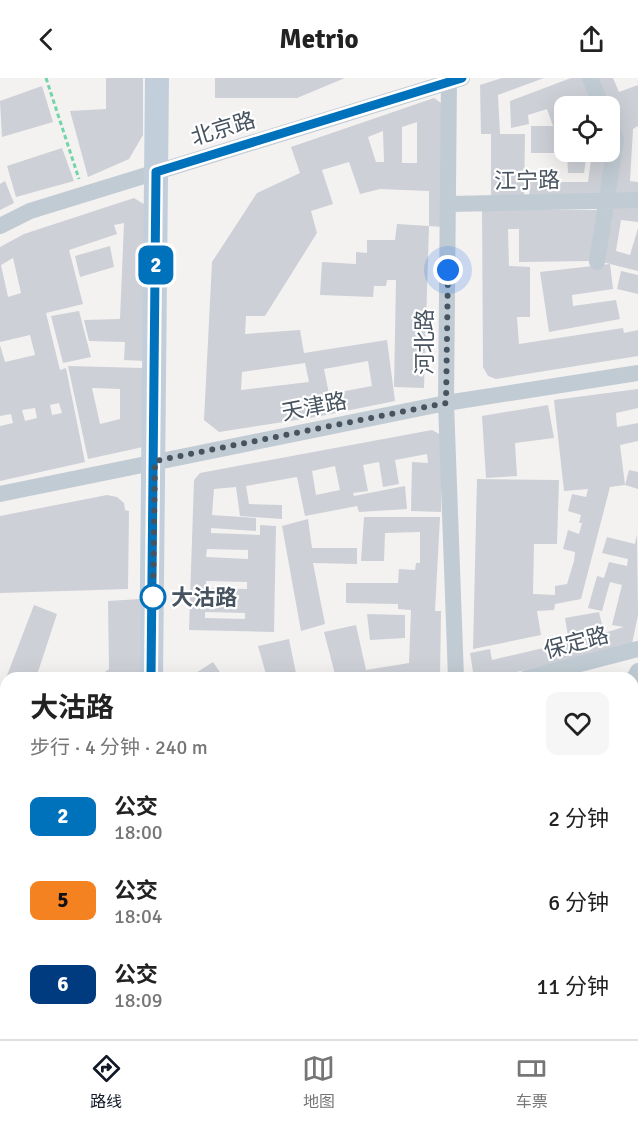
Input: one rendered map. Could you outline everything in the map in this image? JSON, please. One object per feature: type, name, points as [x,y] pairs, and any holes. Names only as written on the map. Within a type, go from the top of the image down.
[{"type":"street","points":[[151,672],[157,78]]},
{"type":"street","points":[[590,78],[598,96]]},
{"type":"street","name":"北京路","points":[[0,226],[30,211],[453,79]]},
{"type":"street","name":"河北路","points":[[453,79],[448,204],[446,403],[456,672]]},
{"type":"street","points":[[597,262],[613,162]]},
{"type":"street","name":"江宁路","points":[[448,204],[638,200]]},
{"type":"street","name":"天津路","points":[[0,494],[446,403],[638,373]]},
{"type":"street","name":"保定路","points":[[548,672],[638,648]]},
{"type":"path","points":[[46,78],[84,194]]},
{"type":"building","points":[[106,78],[143,78],[143,135],[129,159],[88,177],[70,111],[106,109]]},
{"type":"building","points":[[215,78],[345,78],[297,98],[215,98]]},
{"type":"building","points":[[502,78],[544,78],[498,95],[500,134],[525,134],[524,199],[491,199],[491,134],[481,134],[480,85]]},
{"type":"building","points":[[571,78],[586,78],[594,96],[554,96],[554,153],[531,153],[531,126],[553,126],[547,109],[528,115],[529,124],[511,128],[510,101]]},
{"type":"building","points":[[596,78],[613,78],[619,92],[638,85],[638,126],[633,129],[630,181],[638,182],[638,195],[617,195],[613,191],[616,162],[620,162],[620,96],[603,96]]},
{"type":"building","points":[[42,86],[53,122],[2,137],[0,101]]},
{"type":"building","points":[[434,98],[441,103],[442,227],[429,226],[429,191],[380,189],[360,194],[349,162],[322,170],[333,204],[311,211],[317,233],[265,316],[246,316],[245,334],[300,330],[304,353],[387,340],[395,401],[316,417],[219,432],[204,420],[212,262],[257,193],[300,173],[291,147]],"holes":[[[417,122],[417,163],[402,163],[402,127]],[[383,131],[384,162],[376,162],[368,137]],[[368,361],[372,386],[329,394],[324,369]],[[305,363],[309,382],[241,390],[242,372]]]},
{"type":"building","points":[[62,148],[74,181],[16,197],[7,166]]},
{"type":"building","points":[[567,162],[586,162],[584,173],[568,173]]},
{"type":"building","points":[[591,162],[609,162],[604,198],[529,199],[530,182],[588,182]]},
{"type":"building","points":[[5,181],[14,203],[0,210],[0,184]]},
{"type":"building","points":[[134,198],[147,206],[145,361],[124,360],[125,342],[89,341],[84,320],[120,319],[124,223],[114,225],[117,234],[69,250],[83,304],[46,313],[60,370],[66,368],[85,462],[0,481],[0,426],[13,423],[11,414],[0,416],[0,345],[5,362],[35,355],[30,335],[0,342],[0,247],[24,234]],"holes":[[[13,258],[21,293],[8,297],[1,265]],[[59,403],[62,413],[52,415],[50,405]],[[35,408],[37,418],[25,421],[22,410]]]},
{"type":"building","points":[[611,203],[638,204],[638,222],[621,220],[616,251],[630,255],[638,228],[638,271],[603,262]]},
{"type":"building","points":[[482,209],[598,210],[591,261],[519,262],[519,229],[508,229],[509,266],[530,267],[530,317],[517,317],[519,344],[623,328],[624,333],[638,330],[638,356],[496,379],[488,376],[483,367]]},
{"type":"building","points":[[397,224],[429,226],[424,388],[394,387],[396,280],[387,280],[386,286],[374,286],[373,297],[320,295],[322,262],[356,264],[356,252],[367,253],[367,240],[395,240]]},
{"type":"building","points":[[110,246],[114,267],[80,277],[75,256]]},
{"type":"building","points":[[610,264],[613,289],[572,295],[573,306],[616,300],[620,319],[549,332],[540,272]]},
{"type":"building","points":[[621,271],[638,275],[638,294],[617,289]]},
{"type":"building","points":[[79,311],[91,357],[63,363],[51,316]]},
{"type":"building","points":[[68,366],[143,368],[143,447],[88,459]],"holes":[[[92,388],[120,389],[120,419],[100,424]]]},
{"type":"building","points":[[638,389],[638,408],[616,413],[617,427],[638,423],[638,441],[620,445],[625,485],[610,487],[581,599],[555,604],[554,610],[537,611],[541,635],[473,649],[477,479],[559,480],[557,544],[534,544],[533,594],[555,595],[555,586],[567,584],[574,561],[575,552],[563,549],[568,530],[579,534],[582,523],[579,523],[581,515],[568,511],[572,494],[586,497],[588,489],[564,491],[554,400]]},
{"type":"building","points":[[548,405],[554,438],[515,443],[517,476],[486,478],[482,416]]},
{"type":"building","points":[[432,430],[441,435],[441,512],[411,511],[412,462],[428,463],[427,454],[395,460],[399,484],[383,487],[379,462],[363,465],[368,491],[353,493],[354,496],[405,486],[407,509],[359,512],[357,506],[305,516],[297,477],[246,486],[249,504],[282,505],[282,519],[240,516],[236,487],[214,489],[212,515],[256,518],[256,531],[211,528],[211,533],[260,535],[260,525],[276,526],[274,632],[189,630],[194,480],[200,473]],"holes":[[[335,466],[340,490],[316,495],[312,471]],[[207,549],[248,550],[248,559],[206,557]],[[206,581],[247,582],[247,589],[206,588]],[[205,612],[245,613],[245,619],[205,618]]]},
{"type":"building","points":[[629,470],[638,472],[638,489],[625,485]]},
{"type":"building","points":[[107,495],[117,497],[124,503],[125,510],[129,511],[128,589],[0,593],[0,516]]},
{"type":"building","points":[[364,517],[440,517],[435,611],[441,611],[440,672],[334,672],[324,632],[356,625],[366,670],[409,663],[411,610],[398,609],[398,604],[346,603],[346,583],[398,583],[399,569],[415,570],[416,563],[420,563],[420,532],[385,533],[384,561],[361,561]]},
{"type":"building","points":[[308,519],[312,548],[357,548],[357,564],[313,563],[325,624],[301,631],[282,526]]},
{"type":"building","points":[[637,534],[638,615],[632,644],[516,672],[473,672],[470,653],[490,649],[492,660],[569,642],[565,618],[599,612],[604,633],[624,627],[612,625],[622,585],[610,582],[602,611],[588,608],[597,576],[604,578],[609,562],[627,566],[628,559],[602,553],[607,537],[635,544]]},
{"type":"building","points":[[140,599],[139,672],[105,672],[109,669],[108,601]]},
{"type":"building","points":[[34,605],[57,614],[38,672],[8,672]]},
{"type":"building","points":[[367,614],[405,615],[405,638],[370,640]]},
{"type":"building","points":[[289,639],[296,672],[265,672],[258,646]]},
{"type":"building","points":[[213,662],[220,672],[197,672]]},
{"type":"bus line","name":"2","points":[[151,672],[155,461],[156,172],[462,78]]},
{"type":"place","name":"大沽路","points":[[153,597]]},
{"type":"route","points":[[153,597],[155,461],[446,403],[448,270]]}]
